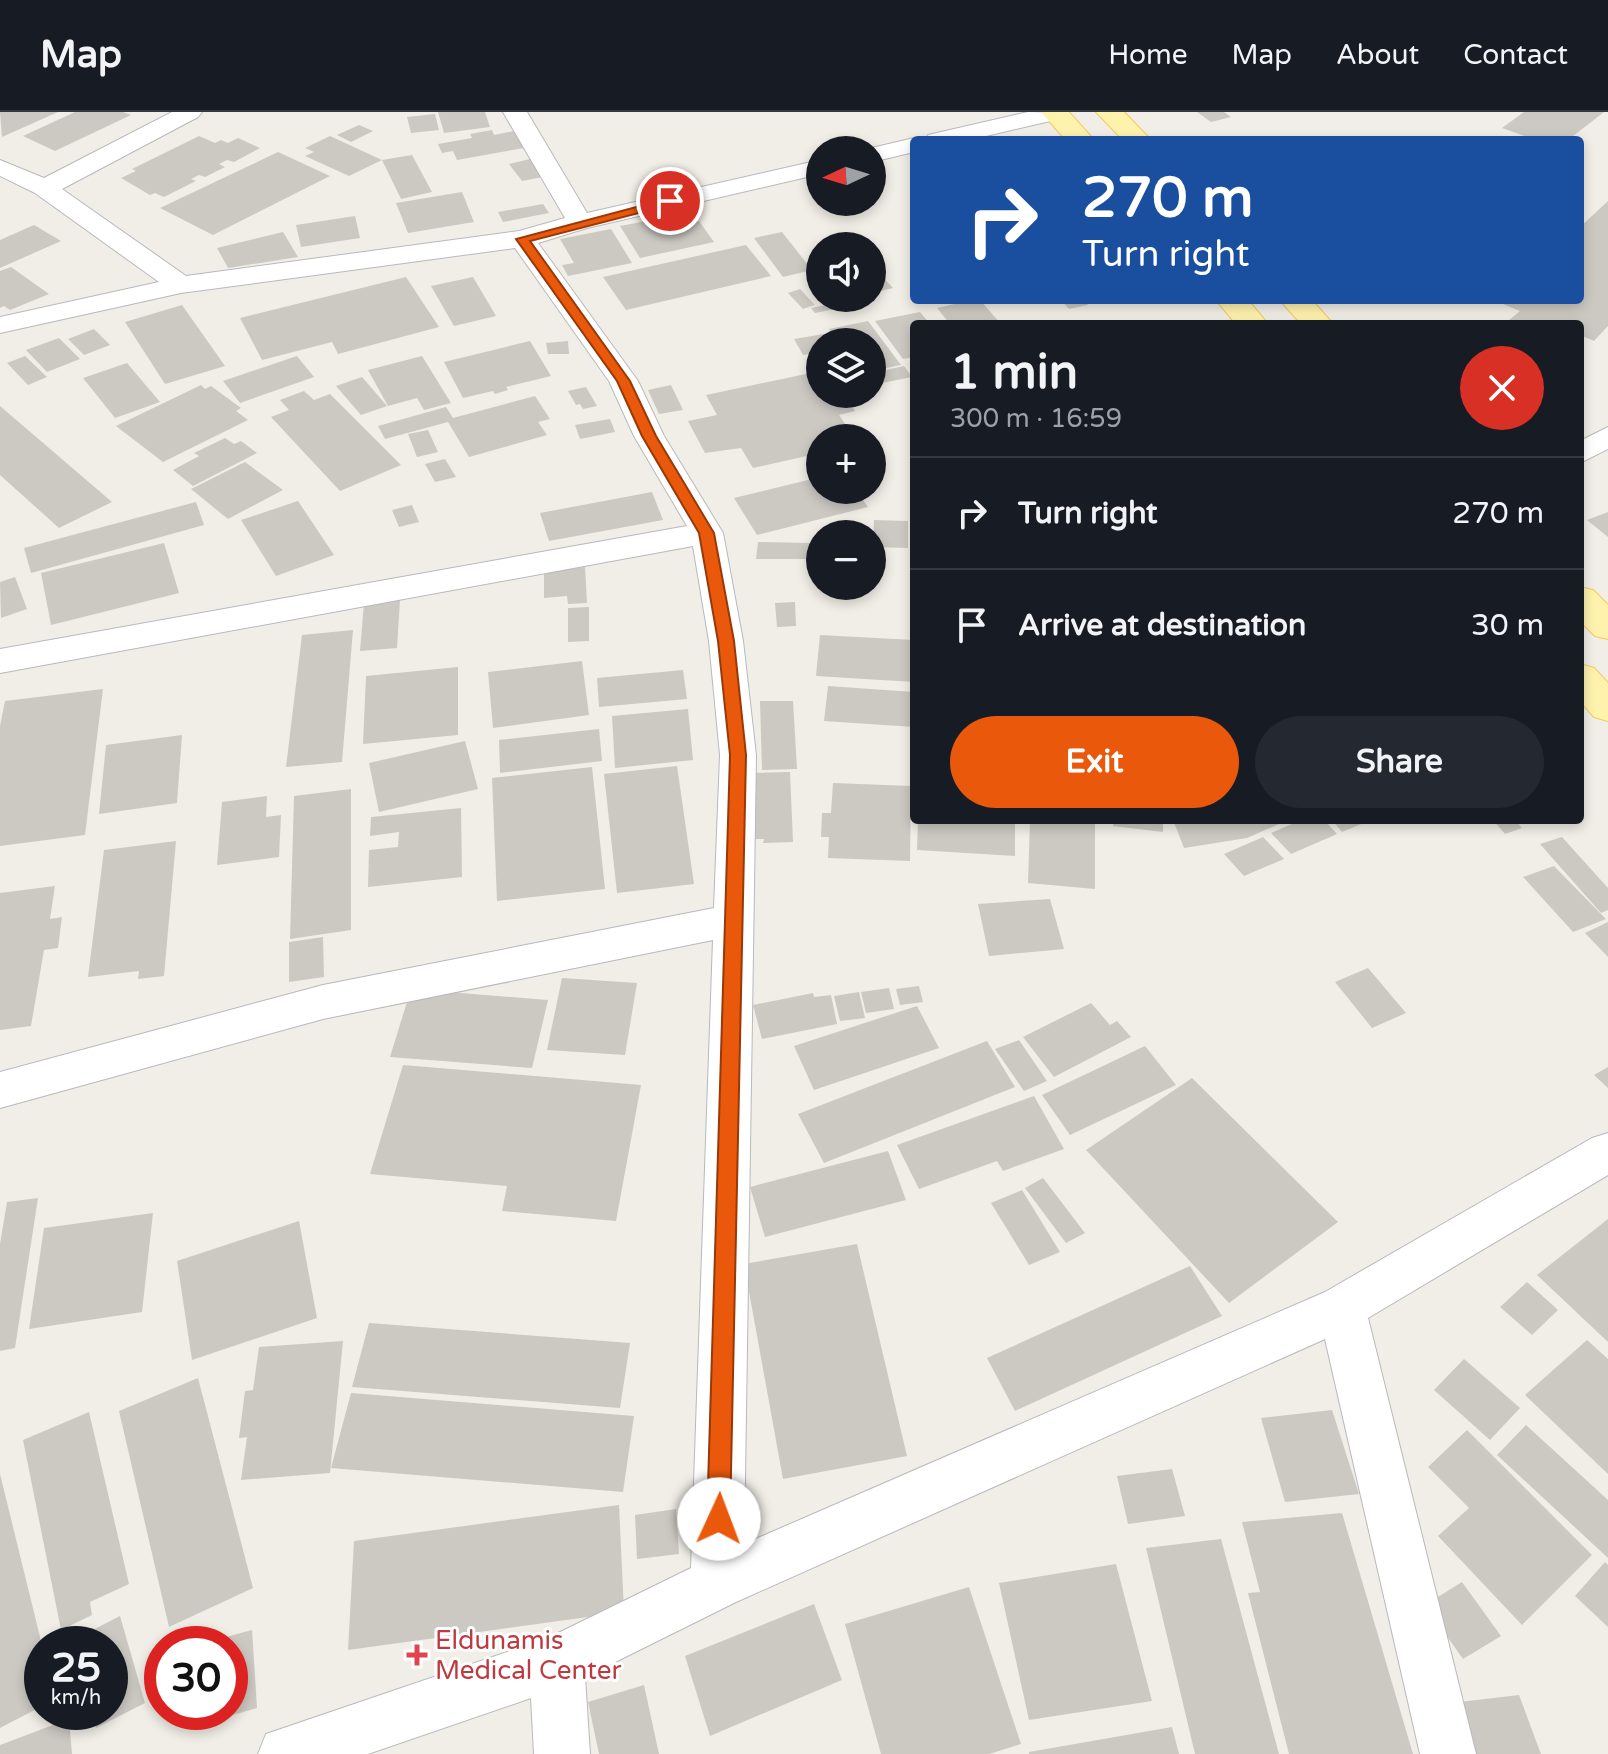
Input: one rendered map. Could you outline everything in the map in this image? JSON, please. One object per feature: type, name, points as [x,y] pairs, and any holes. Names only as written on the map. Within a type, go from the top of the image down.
[{"type":"main road","points":[[1054,112],[1077,136]]},
{"type":"main road","points":[[1109,112],[1134,136]]},
{"type":"main road","points":[[1235,304],[1249,320]]},
{"type":"main road","points":[[1299,304],[1314,320]]},
{"type":"main road","points":[[1584,603],[1608,627]]},
{"type":"main road","points":[[1584,681],[1608,707]]},
{"type":"street","points":[[44,188],[190,112]]},
{"type":"street","points":[[515,112],[580,222]]},
{"type":"street","points":[[954,136],[1054,112]]},
{"type":"street","points":[[886,152],[910,146]]},
{"type":"street","points":[[0,167],[44,188],[181,285]]},
{"type":"street","points":[[0,325],[181,285],[522,239],[580,222],[806,170]]},
{"type":"street","points":[[522,239],[623,381],[649,436],[707,533],[726,641],[738,755],[717,1583]]},
{"type":"street","points":[[1584,451],[1608,436]]},
{"type":"street","points":[[0,661],[707,533]]},
{"type":"street","points":[[0,1090],[323,1002],[735,920]]},
{"type":"street","points":[[286,1754],[557,1662],[717,1583],[1342,1308],[1608,1152]]},
{"type":"street","points":[[1342,1308],[1448,1754]]},
{"type":"street","points":[[557,1662],[562,1754]]},
{"type":"building","points":[[0,112],[58,112],[2,137]]},
{"type":"building","points":[[75,112],[123,112],[131,115],[55,151],[23,136]]},
{"type":"building","points":[[438,112],[485,112],[490,127],[444,133]]},
{"type":"building","points":[[1197,112],[1224,112],[1231,117],[1211,122]]},
{"type":"building","points":[[1524,112],[1604,112],[1573,136],[1525,136],[1502,128]]},
{"type":"building","points":[[435,114],[439,130],[411,133],[407,117]]},
{"type":"building","points":[[359,125],[373,131],[351,142],[337,135]]},
{"type":"building","points":[[492,130],[494,135],[514,131],[524,148],[457,160],[453,151],[442,153],[438,144],[472,138],[470,134]]},
{"type":"building","points":[[199,136],[215,143],[221,140],[228,143],[238,138],[260,148],[234,162],[227,160],[219,164],[225,167],[205,177],[199,175],[191,179],[196,181],[164,197],[155,193],[150,195],[121,178],[136,171],[132,169]]},
{"type":"building","points":[[330,136],[382,160],[349,176],[305,156],[314,152],[305,148]]},
{"type":"building","points":[[278,152],[330,176],[213,235],[160,208]]},
{"type":"building","points":[[412,155],[432,192],[401,199],[382,160]]},
{"type":"building","points":[[530,159],[543,177],[522,181],[509,164]]},
{"type":"building","points":[[462,192],[474,222],[408,233],[396,203]]},
{"type":"building","points":[[1608,201],[1608,326],[1594,341],[1584,337],[1584,320],[1509,320],[1520,311],[1503,304],[1584,304],[1584,223]]},
{"type":"building","points":[[543,204],[549,213],[503,222],[498,212]]},
{"type":"building","points":[[355,216],[360,238],[301,247],[296,225]]},
{"type":"building","points":[[658,219],[663,228],[699,221],[714,242],[640,258],[620,226]]},
{"type":"building","points":[[34,225],[61,241],[0,268],[0,240]]},
{"type":"building","points":[[611,229],[632,263],[568,276],[562,265],[574,263],[560,239]]},
{"type":"building","points":[[283,232],[298,257],[228,268],[217,248]]},
{"type":"building","points":[[782,232],[806,262],[806,271],[783,277],[754,238]]},
{"type":"building","points":[[746,245],[771,276],[626,310],[603,277]]},
{"type":"building","points":[[11,267],[49,294],[10,310],[4,306],[0,308],[0,271]]},
{"type":"building","points":[[406,277],[439,327],[338,354],[332,342],[262,360],[240,318]]},
{"type":"building","points":[[473,277],[496,316],[454,326],[431,286]]},
{"type":"building","points":[[800,289],[806,295],[806,308],[803,309],[788,293]]},
{"type":"building","points":[[954,304],[984,304],[998,320],[947,320],[937,308]]},
{"type":"building","points":[[1065,304],[1088,305],[1069,309]]},
{"type":"building","points":[[182,305],[225,366],[165,384],[125,322]]},
{"type":"building","points":[[920,312],[927,320],[910,320],[910,358],[903,359],[886,336],[886,328],[880,328],[875,321]]},
{"type":"building","points":[[868,321],[873,328],[834,328]]},
{"type":"building","points":[[94,329],[110,345],[84,355],[68,339]]},
{"type":"building","points":[[806,337],[806,354],[803,355],[794,339]]},
{"type":"building","points":[[59,338],[80,359],[47,372],[26,350]]},
{"type":"building","points":[[530,341],[551,376],[506,387],[508,390],[495,394],[493,391],[463,398],[444,362]]},
{"type":"building","points":[[568,341],[569,354],[548,354],[546,343]]},
{"type":"building","points":[[886,345],[901,365],[886,368]]},
{"type":"building","points":[[25,356],[47,377],[28,385],[7,363]]},
{"type":"building","points":[[297,356],[314,377],[240,403],[223,381]]},
{"type":"building","points":[[422,356],[451,403],[424,410],[417,398],[388,406],[368,370]]},
{"type":"building","points":[[127,363],[160,402],[115,418],[83,378]]},
{"type":"building","points":[[904,366],[910,377],[886,382],[886,370]]},
{"type":"building","points":[[806,374],[806,408],[853,408],[855,411],[839,415],[845,424],[806,424],[806,456],[753,468],[741,448],[705,453],[688,421],[717,415],[706,395]]},
{"type":"building","points":[[362,377],[387,406],[361,415],[336,386]]},
{"type":"building","points":[[201,385],[205,389],[211,386],[241,408],[236,411],[248,420],[163,462],[116,426]]},
{"type":"building","points":[[671,385],[683,410],[659,414],[648,390]]},
{"type":"building","points":[[586,387],[597,406],[583,409],[580,404],[576,405],[568,391]]},
{"type":"building","points":[[304,391],[314,400],[330,394],[401,465],[340,491],[271,417],[289,410],[280,400]]},
{"type":"building","points":[[535,396],[550,419],[538,422],[547,435],[469,457],[448,422],[385,439],[378,426],[446,407],[453,418]]},
{"type":"building","points":[[0,406],[112,502],[59,528],[0,475]]},
{"type":"building","points":[[610,419],[615,432],[580,439],[575,425]]},
{"type":"building","points":[[428,430],[438,452],[417,457],[408,434]]},
{"type":"building","points":[[225,438],[234,444],[241,441],[257,453],[193,486],[173,470],[199,456],[194,453]]},
{"type":"building","points":[[445,459],[456,477],[435,482],[425,464]]},
{"type":"building","points":[[245,462],[283,490],[228,519],[191,489]]},
{"type":"building","points":[[806,480],[806,504],[866,504],[868,507],[806,520],[806,523],[757,535],[734,498]]},
{"type":"building","points":[[652,492],[663,520],[549,541],[540,513]]},
{"type":"building","points":[[298,501],[334,555],[276,576],[241,520]]},
{"type":"building","points":[[196,502],[204,525],[31,573],[24,548]]},
{"type":"building","points":[[412,505],[419,522],[399,527],[392,510]]},
{"type":"building","points":[[1608,512],[1608,537],[1587,520]]},
{"type":"building","points":[[886,520],[908,521],[908,548],[886,547]]},
{"type":"building","points":[[758,542],[806,543],[806,559],[756,559]]},
{"type":"building","points":[[164,543],[179,593],[51,625],[41,573]]},
{"type":"building","points":[[585,567],[587,603],[568,604],[567,596],[544,598],[544,571]]},
{"type":"building","points":[[15,577],[27,609],[1,618],[0,582]]},
{"type":"building","points":[[400,600],[397,648],[360,651],[364,603]]},
{"type":"building","points":[[795,602],[796,626],[777,627],[775,603]]},
{"type":"building","points":[[589,607],[589,641],[568,642],[568,608]]},
{"type":"building","points":[[353,630],[342,762],[286,767],[302,635]]},
{"type":"building","points":[[820,635],[910,640],[910,682],[816,676]]},
{"type":"building","points":[[582,661],[589,715],[493,728],[488,672]]},
{"type":"building","points":[[458,667],[458,735],[363,744],[366,676]]},
{"type":"building","points":[[683,670],[687,699],[599,707],[597,678]]},
{"type":"building","points":[[828,686],[910,692],[910,727],[824,721]]},
{"type":"building","points":[[103,689],[85,835],[0,846],[0,726],[5,701]]},
{"type":"building","points":[[760,701],[793,701],[797,769],[762,770]]},
{"type":"building","points":[[688,709],[693,760],[615,768],[612,716]]},
{"type":"building","points":[[599,729],[602,761],[500,773],[499,740]]},
{"type":"building","points":[[182,735],[177,803],[99,814],[106,745]]},
{"type":"building","points":[[465,741],[478,789],[379,812],[369,763]]},
{"type":"building","points":[[677,766],[694,884],[617,893],[604,774]]},
{"type":"building","points":[[592,767],[605,889],[497,901],[492,778]]},
{"type":"building","points":[[790,772],[793,842],[763,843],[764,839],[751,839],[749,773]]},
{"type":"building","points":[[833,783],[910,786],[910,861],[828,858],[829,837],[821,837],[822,813],[831,813]]},
{"type":"building","points":[[351,789],[351,930],[290,939],[294,796]]},
{"type":"building","points":[[267,796],[266,817],[281,815],[279,857],[217,865],[222,802]]},
{"type":"building","points":[[461,808],[462,877],[368,887],[369,850],[398,847],[399,832],[370,836],[371,817]]},
{"type":"building","points":[[918,824],[1015,824],[1015,856],[917,850]]},
{"type":"building","points":[[1030,824],[1095,824],[1095,889],[1028,883]]},
{"type":"building","points":[[1163,824],[1163,832],[1113,826]]},
{"type":"building","points":[[1175,824],[1279,824],[1247,838],[1184,848]]},
{"type":"building","points":[[1292,824],[1328,824],[1337,834],[1291,854],[1271,833]]},
{"type":"building","points":[[1335,824],[1361,824],[1342,832]]},
{"type":"building","points":[[1496,824],[1518,824],[1522,828],[1505,834]]},
{"type":"building","points":[[1263,837],[1284,859],[1244,876],[1224,854]]},
{"type":"building","points":[[1562,837],[1608,888],[1608,910],[1601,913],[1540,844]]},
{"type":"building","points":[[176,841],[164,976],[138,979],[139,971],[88,977],[104,850]]},
{"type":"building","points":[[1554,866],[1606,919],[1573,932],[1523,877]]},
{"type":"building","points":[[55,886],[50,919],[62,917],[58,948],[44,950],[31,1026],[0,1030],[0,893]]},
{"type":"building","points":[[1050,899],[1064,949],[989,956],[978,904]]},
{"type":"building","points":[[1608,922],[1608,957],[1585,933]]},
{"type":"building","points":[[323,937],[324,977],[289,982],[289,942]]},
{"type":"building","points":[[1368,968],[1406,1013],[1372,1028],[1335,982]]},
{"type":"building","points":[[562,978],[637,983],[625,1055],[547,1050]]},
{"type":"building","points":[[919,986],[923,1002],[900,1005],[896,989]]},
{"type":"building","points":[[889,988],[894,1009],[866,1013],[861,992]]},
{"type":"building","points":[[411,989],[548,1000],[532,1068],[390,1057]]},
{"type":"building","points":[[859,992],[865,1018],[840,1021],[834,996]]},
{"type":"building","points":[[813,993],[814,997],[831,995],[837,1024],[762,1039],[753,1005]]},
{"type":"building","points":[[1091,1003],[1110,1025],[1117,1021],[1131,1037],[1054,1077],[1023,1037]]},
{"type":"building","points":[[917,1006],[939,1048],[814,1090],[794,1046]]},
{"type":"building","points":[[1019,1040],[1047,1081],[1024,1091],[995,1049]]},
{"type":"building","points":[[987,1041],[1015,1087],[824,1163],[798,1114]]},
{"type":"building","points":[[1145,1046],[1176,1085],[1070,1135],[1042,1095]]},
{"type":"building","points":[[403,1065],[641,1085],[616,1221],[502,1211],[507,1186],[370,1174]]},
{"type":"building","points":[[1608,1067],[1608,1088],[1594,1075]]},
{"type":"building","points":[[1192,1078],[1338,1222],[1229,1303],[1086,1150]]},
{"type":"building","points":[[1034,1096],[1064,1149],[1003,1171],[997,1161],[919,1189],[897,1145]]},
{"type":"building","points":[[888,1151],[906,1200],[765,1237],[750,1187]]},
{"type":"building","points":[[1043,1178],[1085,1233],[1066,1243],[1025,1188]]},
{"type":"building","points":[[1022,1190],[1060,1252],[1029,1265],[991,1203]]},
{"type":"building","points":[[38,1198],[15,1348],[0,1351],[0,1244],[7,1202]]},
{"type":"building","points":[[153,1213],[142,1312],[29,1329],[44,1228]]},
{"type":"building","points":[[1608,1219],[1608,1342],[1537,1275]]},
{"type":"building","points":[[299,1221],[317,1318],[192,1360],[177,1261]]},
{"type":"building","points":[[857,1244],[907,1456],[783,1479],[744,1264]]},
{"type":"building","points":[[1190,1266],[1222,1316],[1015,1411],[987,1358]]},
{"type":"building","points":[[1527,1282],[1558,1310],[1532,1335],[1500,1307]]},
{"type":"building","points":[[369,1323],[630,1343],[620,1408],[352,1387]]},
{"type":"building","points":[[1587,1340],[1608,1359],[1608,1474],[1525,1395]]},
{"type":"building","points":[[343,1341],[330,1473],[241,1480],[247,1437],[239,1438],[245,1391],[253,1390],[259,1347]]},
{"type":"building","points":[[1464,1359],[1520,1408],[1490,1440],[1434,1390]]},
{"type":"building","points":[[198,1378],[253,1588],[169,1626],[119,1411]]},
{"type":"building","points":[[351,1393],[634,1416],[623,1492],[331,1468]]},
{"type":"building","points":[[1332,1410],[1359,1494],[1285,1502],[1261,1418]]},
{"type":"building","points":[[89,1412],[129,1584],[90,1602],[92,1615],[69,1626],[60,1626],[23,1440]]},
{"type":"building","points":[[1526,1425],[1608,1500],[1608,1558],[1497,1455]]},
{"type":"building","points":[[1467,1430],[1592,1555],[1522,1625],[1438,1536],[1469,1508],[1428,1467]]},
{"type":"building","points":[[1172,1469],[1185,1516],[1128,1524],[1117,1476]]},
{"type":"building","points":[[0,1474],[37,1626],[24,1626],[24,1715],[0,1728]]},
{"type":"building","points":[[619,1505],[624,1612],[348,1650],[354,1541]]},
{"type":"building","points":[[676,1509],[679,1554],[637,1559],[635,1515]]},
{"type":"building","points":[[1342,1513],[1413,1754],[1289,1754],[1248,1593],[1260,1592],[1242,1522]]},
{"type":"building","points":[[1221,1539],[1279,1754],[1195,1754],[1146,1548]]},
{"type":"building","points":[[1605,1562],[1608,1565],[1608,1627],[1575,1596]]},
{"type":"building","points":[[1116,1564],[1152,1701],[1029,1720],[999,1583]]},
{"type":"building","points":[[1462,1582],[1501,1636],[1463,1659],[1425,1605]]},
{"type":"building","points":[[969,1587],[1021,1744],[989,1754],[881,1754],[845,1624]]},
{"type":"building","points":[[814,1604],[842,1680],[710,1736],[685,1656]]},
{"type":"building","points":[[120,1616],[123,1626],[100,1626]]},
{"type":"building","points":[[252,1630],[257,1708],[248,1711],[248,1631]]},
{"type":"building","points":[[128,1644],[144,1700],[144,1704],[128,1712]]},
{"type":"building","points":[[644,1685],[659,1754],[599,1754],[588,1702]]},
{"type":"building","points":[[1519,1695],[1541,1754],[1468,1754],[1451,1703]]},
{"type":"building","points":[[1172,1727],[1179,1754],[1029,1754],[1029,1752]]},
{"type":"building","points":[[40,1730],[70,1730],[72,1754],[0,1754],[0,1745]]},
{"type":"place","name":"Eldunamis Medical Center","points":[[417,1655]]},
{"type":"route","points":[[670,201],[522,239],[623,381],[649,436],[707,533],[726,641],[738,755],[719,1519]]}]
